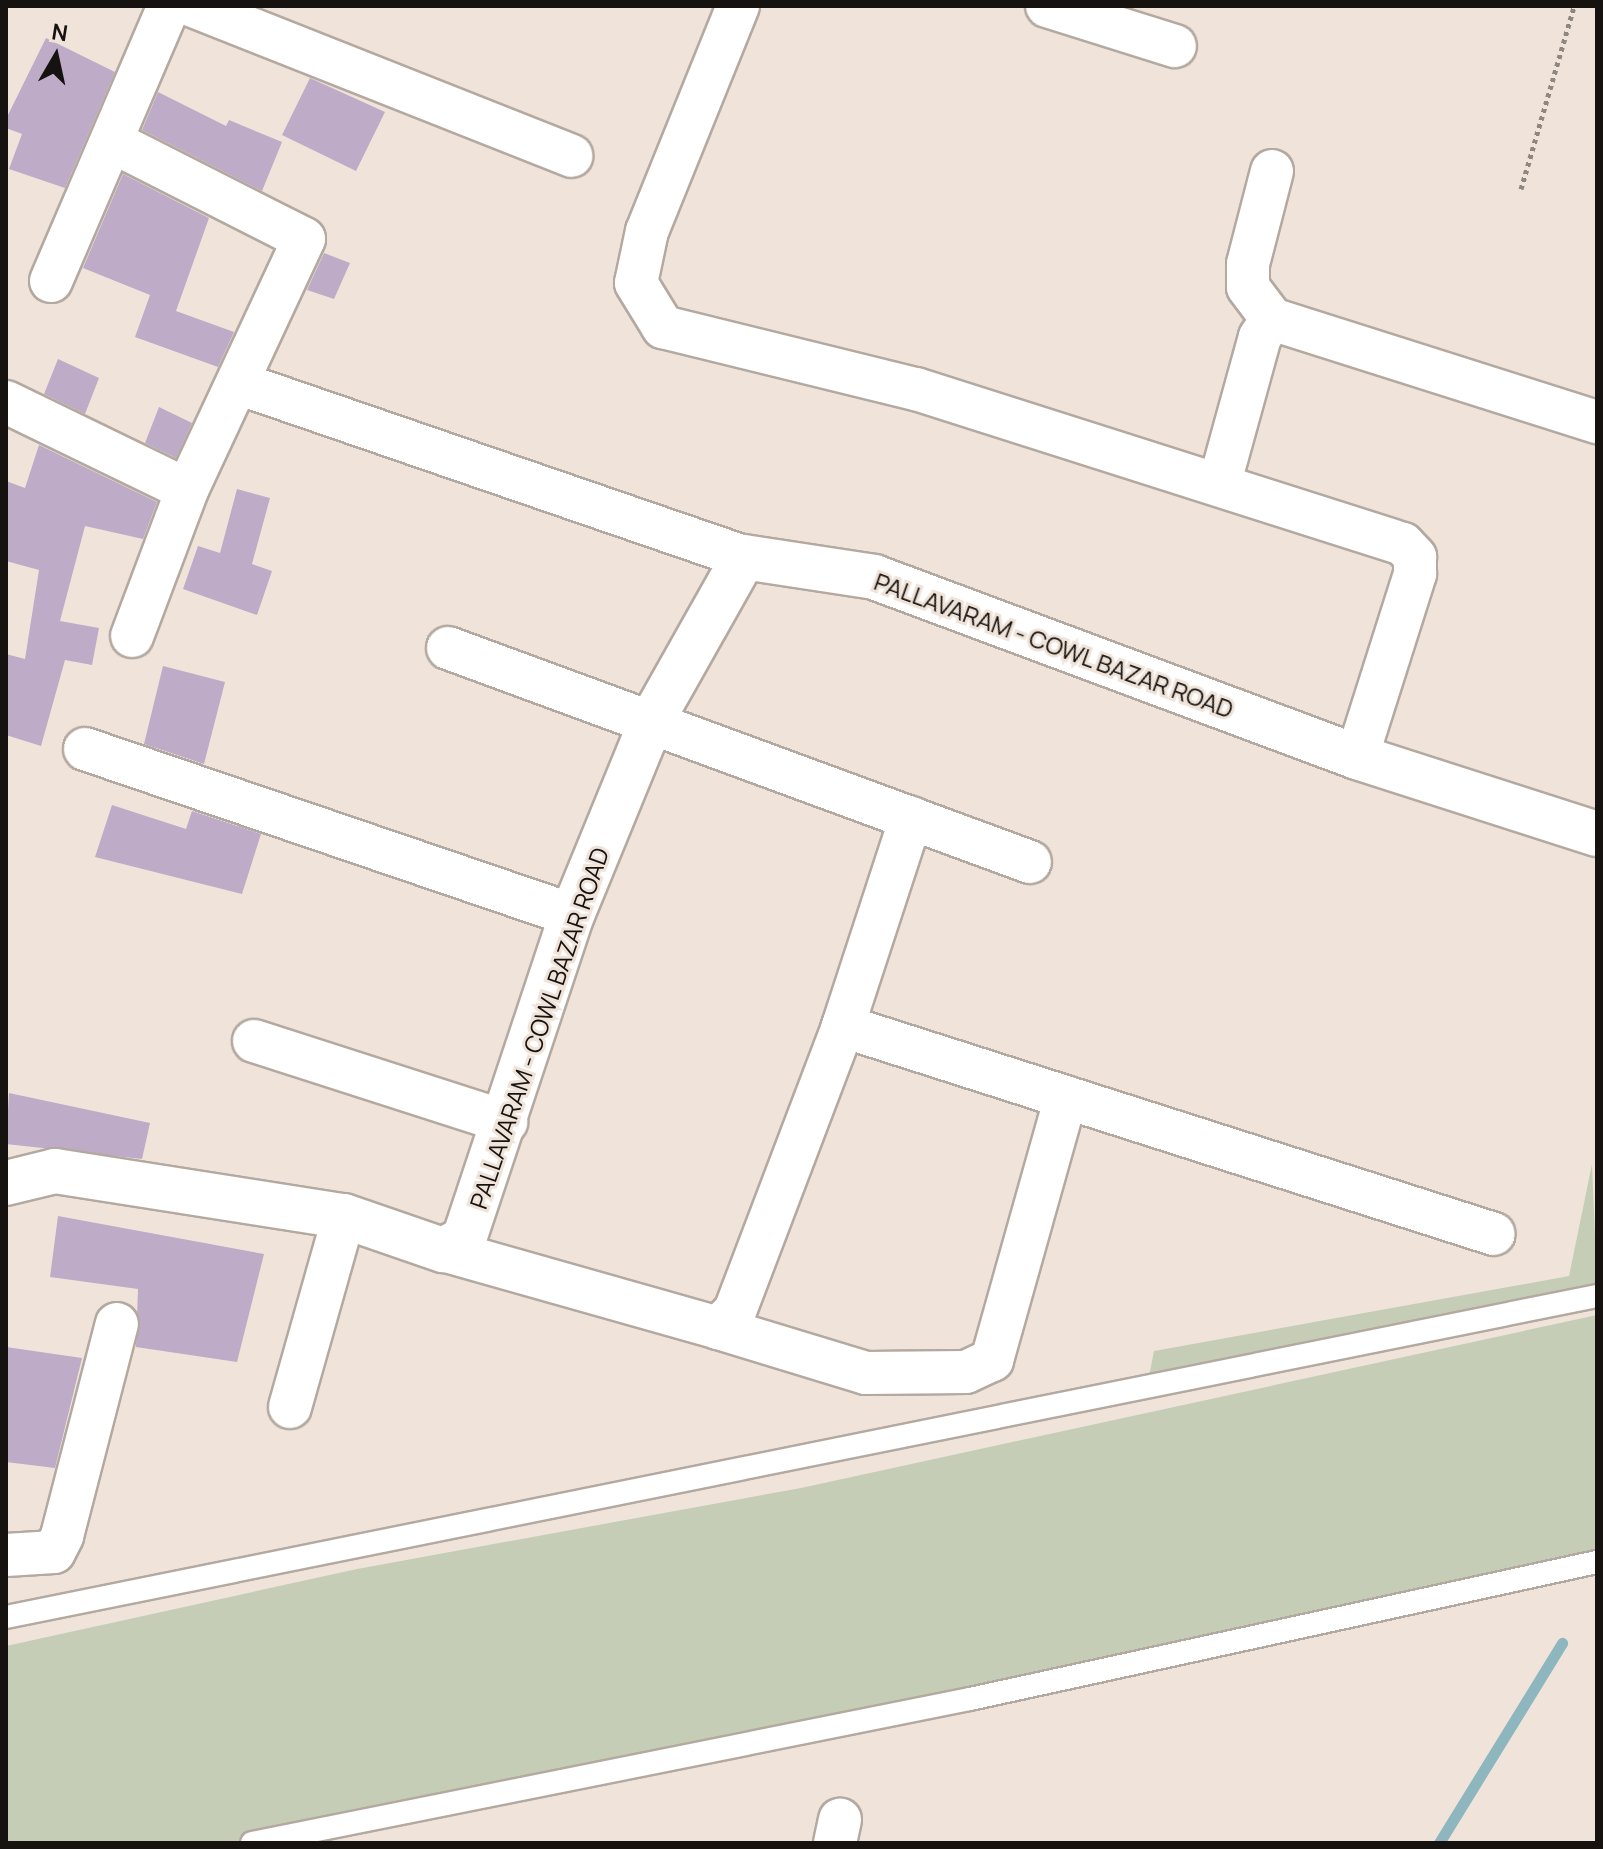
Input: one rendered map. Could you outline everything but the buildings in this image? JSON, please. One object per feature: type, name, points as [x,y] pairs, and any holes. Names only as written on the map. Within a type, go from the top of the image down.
[{"type":"street","points":[[51,281],[169,6]]},
{"type":"street","points":[[193,6],[571,156]]},
{"type":"street","points":[[738,6],[647,231],[636,283],[663,327],[916,389],[1220,482],[1403,544],[1415,557],[1357,757]]},
{"type":"street","points":[[1047,6],[1175,46]]},
{"type":"street","points":[[113,142],[304,239],[187,490],[132,636]]},
{"type":"street","points":[[1272,171],[1248,264],[1248,287],[1272,319],[1597,422]]},
{"type":"street","points":[[1220,482],[1260,337],[1272,319]]},
{"type":"street","points":[[238,383],[744,557]]},
{"type":"street","points":[[6,402],[187,490]]},
{"type":"street","name":"PALLAVARAM - COWL BAZAR ROAD","points":[[443,1250],[464,1239],[475,1218],[572,915],[651,722],[744,557],[874,577],[1357,757],[1597,834]]},
{"type":"street","points":[[448,648],[1030,862]]},
{"type":"street","points":[[85,749],[572,915]]},
{"type":"street","points":[[718,1328],[735,1311],[843,1026],[911,818]]},
{"type":"street","points":[[843,1026],[1494,1234]]},
{"type":"street","points":[[254,1041],[506,1122]]},
{"type":"street","points":[[6,1183],[55,1171],[344,1216],[443,1250],[866,1373],[966,1372],[992,1360],[1066,1097]]},
{"type":"street","points":[[290,1407],[344,1216]]},
{"type":"street","points":[[6,1555],[36,1558],[58,1544],[117,1324]]},
{"type":"lane","points":[[6,1617],[1597,1296]]},
{"type":"lane","points":[[252,1843],[970,1699],[1597,1562]]},
{"type":"path","points":[[1521,189],[1574,6]]},
{"type":"green space","points":[[1592,1164],[1597,1285],[1149,1376],[1154,1351],[1569,1276]]},
{"type":"green space","points":[[1597,1315],[1597,1562],[279,1843],[6,1843],[6,1646],[357,1569],[801,1488]]},
{"type":"waterway","points":[[1439,1843],[1562,1643]]}]
